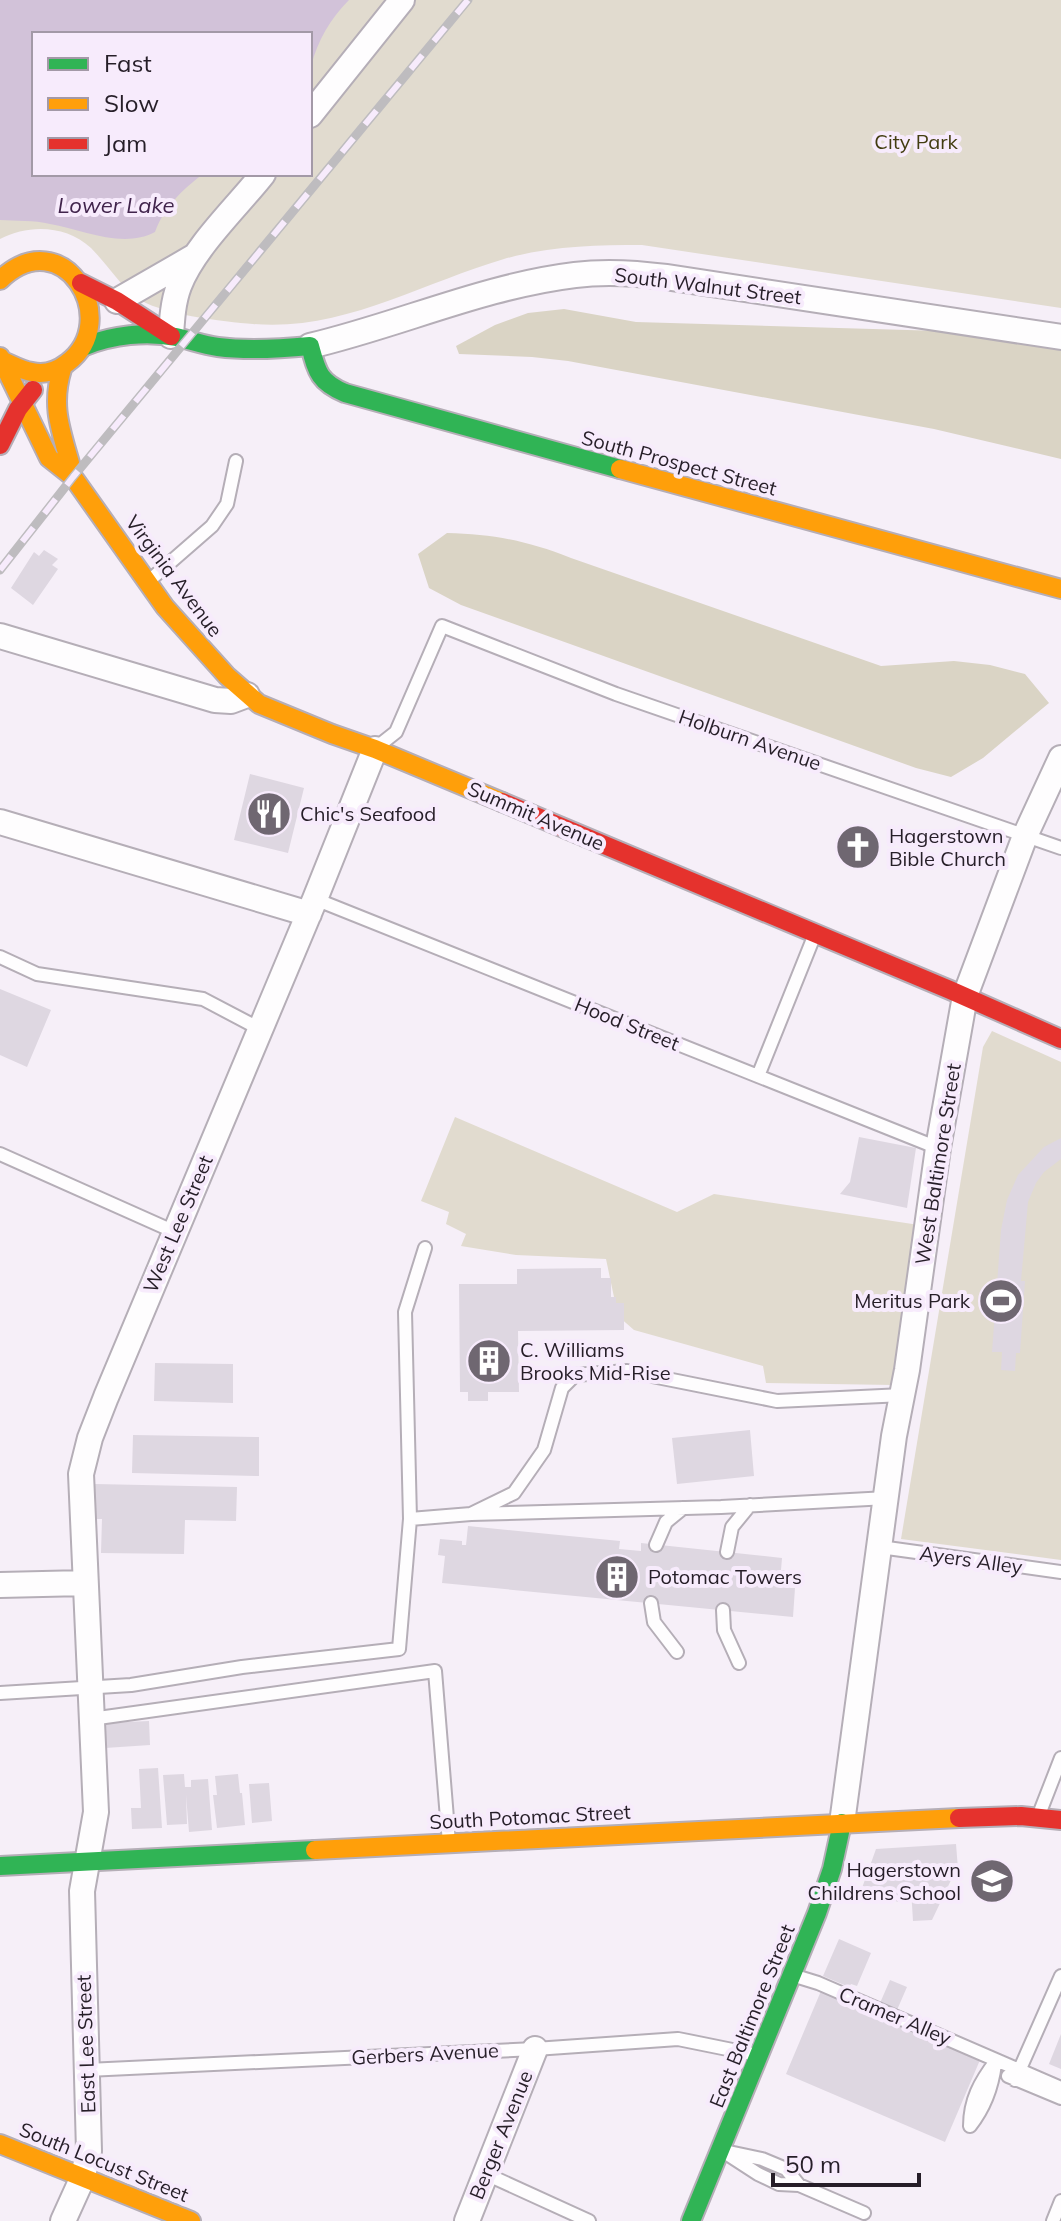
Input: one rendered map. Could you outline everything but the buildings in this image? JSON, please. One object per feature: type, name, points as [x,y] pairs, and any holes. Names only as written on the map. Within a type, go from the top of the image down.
[{"type":"main road","points":[[0,258],[35,261]]},
{"type":"main road","name":"South Walnut Street","points":[[35,261],[64,267],[81,283],[117,301],[171,336]]},
{"type":"main road","points":[[0,280],[8,271],[35,261]]},
{"type":"main road","points":[[49,458],[9,450],[22,404],[85,346],[89,313],[87,296],[81,283]]},
{"type":"main road","name":"South Walnut Street","points":[[85,346],[112,336],[171,336],[242,349],[310,346]]},
{"type":"main road","name":"South Prospect Street","points":[[310,346],[318,373],[327,383],[365,400],[1061,589]]},
{"type":"main road","points":[[1,359],[26,372],[56,371]]},
{"type":"main road","name":"Virginia Avenue","points":[[1,359],[49,458],[73,477],[165,607],[197,645],[247,695]]},
{"type":"main road","name":"Virginia Avenue","points":[[56,371],[54,407],[57,426],[73,477]]},
{"type":"main road","name":"Summit Avenue","points":[[247,695],[259,704],[375,749],[1061,1039]]},
{"type":"main road","name":"South Potomac Street","points":[[0,1866],[842,1823],[1021,1816],[1061,1820]]},
{"type":"main road","name":"East Baltimore Street","points":[[691,2221],[829,1879],[842,1823]]},
{"type":"main road","name":"South Locust Street","points":[[0,2144],[191,2221]]},
{"type":"street","points":[[312,112],[402,0]]},
{"type":"street","points":[[171,336],[180,285],[197,255],[261,176]]},
{"type":"street","points":[[117,301],[197,255]]},
{"type":"street","name":"South Walnut Street","points":[[310,346],[516,285],[595,273],[666,277],[1061,337]]},
{"type":"street","points":[[0,636],[215,700],[231,701],[247,695]]},
{"type":"street","name":"West Lee Street","points":[[86,1862],[96,1812],[81,1474],[90,1438],[375,749]]},
{"type":"street","name":"West Baltimore Street","points":[[842,1823],[894,1436],[903,1395],[938,1148],[965,996],[1025,836],[1061,758]]},
{"type":"street","name":"Hood Street","points":[[0,822],[312,906]]},
{"type":"street","points":[[0,1585],[85,1583]]},
{"type":"street","name":"East Lee Street","points":[[63,2221],[82,2179],[89,2151],[82,1891],[86,1862]]},
{"type":"street","name":"Berger Avenue","points":[[467,2221],[535,2049]]},
{"type":"lane","points":[[147,582],[212,526],[227,504],[236,461]]},
{"type":"lane","name":"West Lee Street","points":[[375,749],[396,732],[442,626]]},
{"type":"lane","name":"Holburn Avenue","points":[[442,626],[616,694],[1061,848]]},
{"type":"lane","name":"Hood Street","points":[[312,906],[938,1148]]},
{"type":"lane","points":[[758,1076],[815,934]]},
{"type":"lane","points":[[0,957],[37,974],[203,999],[260,1029]]},
{"type":"lane","points":[[0,1154],[175,1232]]},
{"type":"lane","points":[[0,1693],[131,1685],[242,1667],[399,1649],[410,1519],[405,1312],[425,1248]]},
{"type":"lane","points":[[471,1514],[514,1493],[544,1450],[562,1388],[575,1375],[627,1371],[777,1401],[903,1395]]},
{"type":"lane","points":[[410,1519],[887,1498]]},
{"type":"lane","points":[[727,1552],[732,1527],[750,1505]]},
{"type":"lane","points":[[656,1545],[666,1522],[683,1508]]},
{"type":"lane","name":"Ayers Alley","points":[[880,1547],[1061,1572]]},
{"type":"lane","points":[[651,1603],[654,1622],[677,1652]]},
{"type":"lane","points":[[723,1610],[724,1630],[739,1663]]},
{"type":"lane","points":[[91,1719],[435,1671],[449,1843]]},
{"type":"lane","points":[[1038,1817],[1061,1758]]},
{"type":"lane","name":"Cramer Alley","points":[[792,1975],[818,1983],[976,2050],[996,2061],[1008,2077],[1017,2075],[1061,2088]]},
{"type":"lane","points":[[1017,2075],[1061,1976]]},
{"type":"lane","name":"Gerbers Avenue","points":[[87,2070],[535,2049],[678,2039],[760,2056]]},
{"type":"lane","name":"Cramer Alley","points":[[1017,2075],[1061,2098]]},
{"type":"lane","points":[[721,2150],[762,2159],[786,2169],[799,2185],[864,2213]]},
{"type":"lane","points":[[486,2174],[589,2221]]},
{"type":"lane","points":[[1053,2221],[1061,2201]]},
{"type":"green space","name":"City Park","points":[[0,0],[1061,0],[1061,308],[642,245],[607,245],[555,249],[504,259],[381,304],[318,321],[253,324],[192,316],[146,303],[124,286],[91,248],[70,235],[47,229],[11,234],[0,239]]},
{"type":"green space","name":"Meritus Park","points":[[992,1031],[1061,1062],[1061,1560],[901,1539],[983,1047]]},
{"type":"green space","points":[[455,1117],[677,1212],[714,1194],[919,1225],[893,1385],[766,1383],[763,1366],[634,1330],[618,1316],[606,1259],[516,1255],[461,1246],[466,1234],[446,1224],[449,1212],[421,1201]]},
{"type":"shaded area","points":[[564,309],[636,322],[1046,334],[1061,340],[1061,459],[934,429],[568,361],[459,354],[456,346],[495,325],[528,313]]},
{"type":"shaded area","points":[[447,533],[495,537],[540,547],[881,666],[954,661],[990,665],[1025,674],[1049,703],[983,758],[951,777],[916,768],[461,605],[429,588],[418,554]]},
{"type":"water","name":"Lower Lake","points":[[0,0],[349,0],[326,30],[312,63],[312,32],[32,32],[32,176],[200,176],[174,200],[155,232],[143,237],[116,239],[44,223],[0,220]]},
{"type":"railway","points":[[0,570],[73,477],[468,0]]},
{"type":"traffic: fast","points":[[85,346],[141,334],[165,335],[229,348],[310,346],[320,375],[345,393],[620,469]]},
{"type":"traffic: fast","points":[[691,2221],[817,1913],[832,1869],[842,1823]]},
{"type":"traffic: fast","points":[[0,1866],[315,1850]]},
{"type":"traffic: slow","points":[[0,280],[23,264],[45,261],[64,268],[78,283],[87,302],[89,324],[83,345],[67,363],[55,370],[32,372],[3,361]]},
{"type":"traffic: slow","points":[[0,357],[49,458],[73,477],[165,607],[227,676],[259,704],[502,802]]},
{"type":"traffic: slow","points":[[62,369],[57,405],[70,463]]},
{"type":"traffic: slow","points":[[620,469],[1061,589]]},
{"type":"traffic: slow","points":[[315,1850],[959,1818]]},
{"type":"traffic: slow","points":[[0,2144],[191,2221]]},
{"type":"traffic: jam","points":[[81,283],[117,301],[171,336]]},
{"type":"traffic: jam","points":[[0,445],[18,409],[33,390]]},
{"type":"traffic: jam","points":[[502,802],[1061,1039]]},
{"type":"traffic: jam","points":[[959,1818],[1021,1816],[1061,1820]]},
{"type":"place","name":"Chic's Seafood","points":[[269,814]]},
{"type":"place","name":"Hagerstown Bible Church","points":[[858,847]]},
{"type":"place","name":"Meritus Park","points":[[1001,1301]]},
{"type":"place","name":"C. Williams Brooks Mid‐Rise","points":[[489,1361]]},
{"type":"place","name":"Potomac Towers","points":[[617,1577]]},
{"type":"place","name":"Hagerstown Childrens School","points":[[992,1881]]}]
